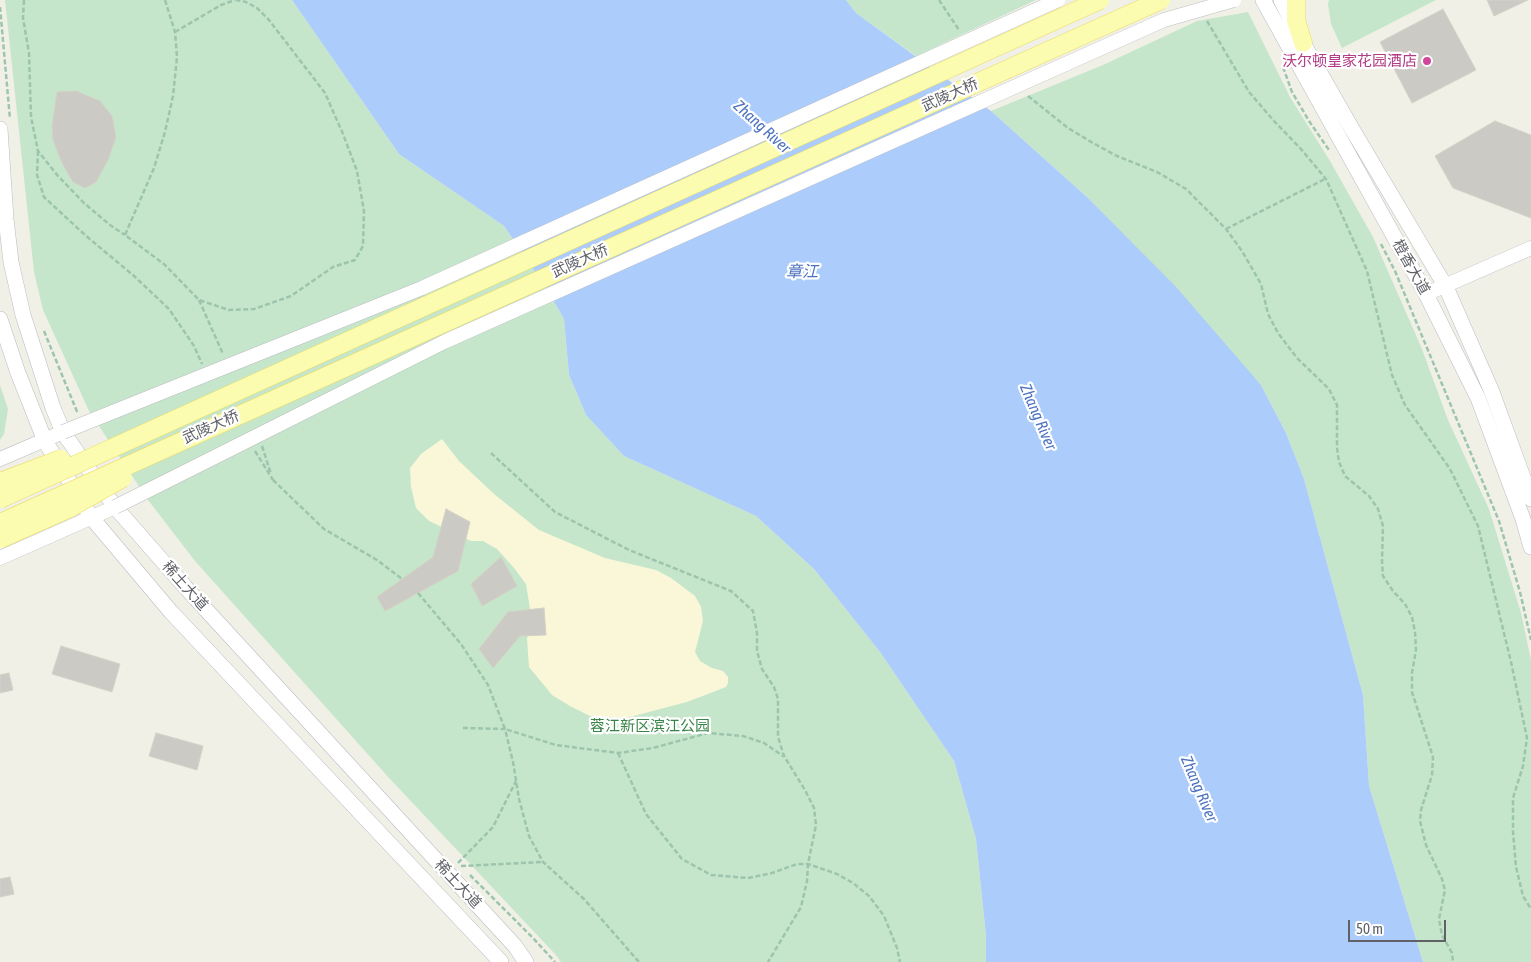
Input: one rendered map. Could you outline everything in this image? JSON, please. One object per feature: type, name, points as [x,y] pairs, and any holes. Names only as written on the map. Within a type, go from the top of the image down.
[{"type":"main road","name":"武陵大桥","points":[[0,498],[1100,0]]},
{"type":"main road","name":"武陵大桥","points":[[0,523],[1161,0]]},
{"type":"main road","name":"橙香大道","points":[[1263,0],[1426,294],[1478,398],[1523,519],[1531,547]]},
{"type":"main road","name":"橙香大道","points":[[1281,0],[1303,44],[1446,287],[1492,392],[1531,498]]},
{"type":"main road","points":[[1296,0],[1296,20],[1303,44]]},
{"type":"main road","name":"稀土大道","points":[[5,128],[6,219],[10,262],[26,324],[53,408],[63,432],[115,507],[187,589],[509,939],[526,962]]},
{"type":"main road","name":"稀土大道","points":[[0,319],[18,373],[45,441],[91,517],[172,612],[501,962]]},
{"type":"main road","points":[[0,482],[232,393]]},
{"type":"main road","points":[[0,539],[70,508],[240,414]]},
{"type":"street","points":[[0,460],[63,432],[422,288],[1058,0]]},
{"type":"street","points":[[0,558],[115,507],[444,342],[1164,20],[1234,0]]},
{"type":"street","points":[[1426,294],[1446,287],[1531,248]]},
{"type":"path","points":[[24,0],[23,18],[29,53],[32,117],[38,151],[38,175],[44,197],[169,309],[194,346],[206,372]]},
{"type":"path","points":[[125,235],[154,168],[173,96],[177,57],[175,32],[165,0]]},
{"type":"path","points":[[175,32],[221,5],[236,0],[246,2],[257,8],[269,20],[325,93],[343,134],[356,171],[364,211],[363,246],[355,260],[333,267],[292,296],[254,310],[229,310],[199,300]]},
{"type":"path","points":[[939,0],[958,30]]},
{"type":"path","points":[[0,7],[5,128]]},
{"type":"path","points":[[1205,17],[1249,92],[1326,179],[1367,271],[1392,375],[1405,405],[1450,469],[1478,526],[1509,653],[1527,738],[1523,766],[1513,798],[1513,832],[1516,867],[1524,896],[1531,909]]},
{"type":"path","points":[[1282,64],[1292,92],[1308,121],[1329,150]]},
{"type":"path","points":[[1025,94],[1068,128],[1117,156],[1157,172],[1186,190],[1226,229],[1242,251],[1261,284],[1268,314],[1278,333],[1297,358],[1329,389],[1333,397],[1336,405],[1339,462],[1345,476],[1369,496],[1378,509],[1383,526],[1383,576],[1405,604],[1412,617],[1416,641],[1412,692],[1433,757],[1432,775],[1421,810],[1420,821],[1426,845],[1444,884],[1445,890],[1440,919],[1442,935],[1452,953],[1453,962]]},
{"type":"path","points":[[38,151],[58,176],[84,203],[110,225],[164,264],[199,300],[223,353]]},
{"type":"path","points":[[1226,229],[1326,179]]},
{"type":"path","points":[[1379,240],[1398,280],[1499,520],[1520,592],[1531,640]]},
{"type":"path","points":[[41,324],[80,418]]},
{"type":"path","points":[[261,443],[273,480]]},
{"type":"path","points":[[253,448],[273,480],[324,529],[377,560],[402,579]]},
{"type":"path","points":[[491,453],[555,512],[629,550],[731,591],[752,611],[757,633],[757,651],[762,669],[774,687],[778,699],[778,737],[784,756],[814,808],[816,826],[801,908],[768,962]]},
{"type":"path","points":[[418,593],[461,644],[488,685],[505,729],[519,799],[530,836],[543,862],[584,899],[639,962]]},
{"type":"path","points":[[463,728],[505,729],[556,745],[618,752],[653,748],[708,733],[743,736],[764,743],[784,756]]},
{"type":"path","points":[[618,752],[646,814],[682,859],[711,875],[748,878],[772,874],[797,864],[808,864],[837,874],[853,883],[869,896],[884,916],[897,948],[900,962]]},
{"type":"path","points":[[516,781],[493,827],[460,864],[543,862]]},
{"type":"green space","name":"蓉江新区滨江公园","points":[[5,0],[292,0],[399,154],[504,226],[546,288],[564,319],[569,375],[586,415],[624,456],[756,516],[814,569],[880,652],[954,761],[976,839],[986,936],[986,962],[561,962],[390,779],[195,561],[148,500],[89,411],[43,310],[34,272]]},
{"type":"green space","points":[[846,0],[1036,0],[916,56],[856,13]]},
{"type":"green space","points":[[1329,0],[1436,0],[1342,48],[1331,24]]},
{"type":"green space","points":[[1248,12],[1290,97],[1330,161],[1373,237],[1422,349],[1448,420],[1489,509],[1521,613],[1531,660],[1531,962],[1423,962],[1369,786],[1363,695],[1304,479],[1286,433],[1261,385],[1088,198],[991,111],[1103,65],[1197,21]]},
{"type":"green space","points":[[0,385],[8,409],[4,434],[0,440]]},
{"type":"sand","points":[[442,439],[459,461],[494,494],[539,530],[605,558],[656,570],[671,578],[695,596],[701,607],[703,621],[695,652],[700,661],[712,668],[723,671],[728,677],[726,687],[687,702],[626,718],[592,717],[552,695],[529,667],[527,638],[533,627],[526,584],[497,549],[483,541],[471,541],[429,521],[416,508],[411,487],[410,468],[421,454]]},
{"type":"water","name":"章江","points":[[292,0],[846,0],[856,13],[991,111],[1088,198],[1177,288],[1261,385],[1286,433],[1304,479],[1363,695],[1369,786],[1423,962],[986,962],[986,936],[976,839],[954,761],[880,652],[814,569],[756,516],[624,456],[586,415],[569,375],[564,319],[546,288],[504,226],[399,154]]},
{"type":"building","points":[[1487,0],[1528,0],[1494,16]]},
{"type":"building","points":[[1443,9],[1476,70],[1412,103],[1380,42]]},
{"type":"building","points":[[76,91],[100,101],[112,116],[116,137],[108,160],[96,182],[85,188],[73,182],[62,163],[53,140],[52,127],[57,92]]},
{"type":"building","points":[[1495,121],[1531,135],[1531,218],[1453,188],[1435,156]]},
{"type":"building","points":[[446,509],[470,522],[458,571],[385,611],[377,597],[433,557]]},
{"type":"building","points":[[501,557],[517,586],[482,606],[471,584]]},
{"type":"building","points":[[544,608],[546,635],[520,636],[493,668],[479,649],[508,612]]},
{"type":"building","points":[[61,646],[120,664],[112,692],[52,674]]},
{"type":"building","points":[[9,673],[13,690],[0,693],[0,675]]},
{"type":"building","points":[[156,733],[203,746],[197,770],[149,756]]},
{"type":"building","points":[[10,877],[14,894],[0,897],[0,879]]},
{"type":"place","name":"沃尔顿皇家花园酒店","points":[[1427,61]]},
{"type":"water label","name":"Zhang River","points":[[762,127]]},
{"type":"water label","name":"Zhang River","points":[[1038,417]]},
{"type":"water label","name":"Zhang River","points":[[1199,789]]}]
